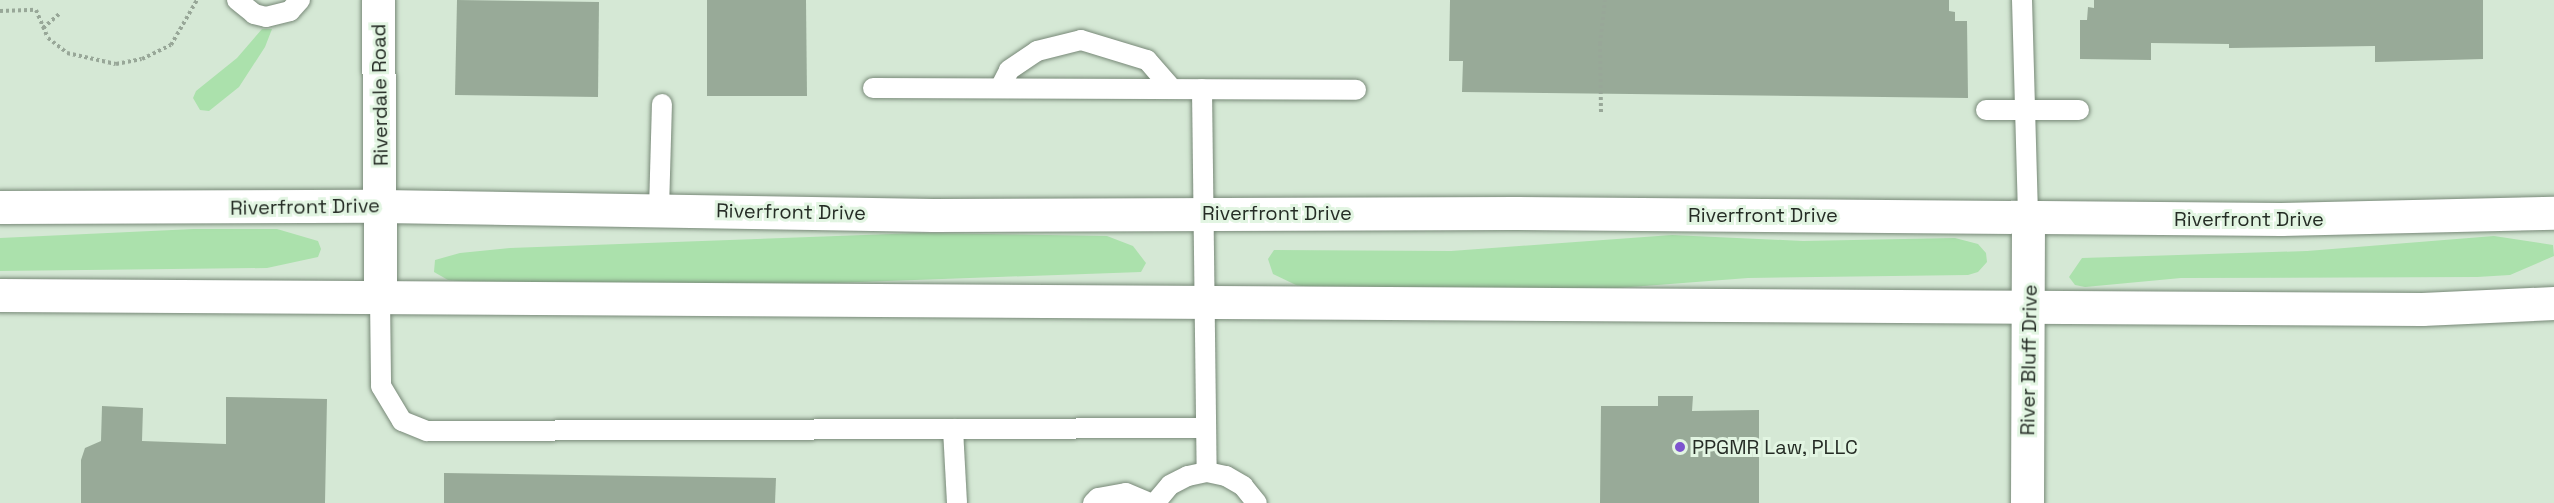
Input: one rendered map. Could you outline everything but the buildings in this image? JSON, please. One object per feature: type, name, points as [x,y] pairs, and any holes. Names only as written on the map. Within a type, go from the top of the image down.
[{"type":"street","name":"Riverdale Road","points":[[378,0],[380,298]]},
{"type":"street","name":"Riverfront Drive","points":[[0,207],[381,206],[933,215],[1203,213],[2282,219],[2554,213]]},
{"type":"street","name":"River Bluff Drive","points":[[2027,503],[2030,307],[2028,218]]},
{"type":"street","points":[[0,295],[1206,304],[2422,309],[2554,303]]},
{"type":"lane","points":[[237,0],[254,14],[266,17],[290,11],[300,0]]},
{"type":"lane","points":[[2022,0],[2028,218]]},
{"type":"lane","points":[[999,88],[1009,70],[1037,51],[1081,40],[1147,60],[1172,89]]},
{"type":"lane","points":[[873,87],[1356,90]]},
{"type":"lane","points":[[1202,89],[1207,472]]},
{"type":"lane","points":[[659,210],[662,104]]},
{"type":"lane","points":[[1986,110],[2079,111]]},
{"type":"lane","points":[[380,298],[381,386],[402,421],[427,431],[1206,428]]},
{"type":"lane","points":[[953,429],[957,503]]},
{"type":"lane","points":[[1155,503],[1170,485],[1188,476],[1207,472],[1226,476],[1243,486],[1257,503]]},
{"type":"lane","points":[[1093,503],[1098,498],[1126,493],[1149,503]]},
{"type":"path","points":[[0,11],[36,10],[48,38],[67,53],[116,64],[142,59],[171,45],[197,0]]},
{"type":"path","points":[[1601,112],[1600,44],[1605,0]]},
{"type":"path","points":[[43,28],[60,13]]},
{"type":"green space","points":[[262,29],[272,29],[265,47],[239,87],[209,111],[200,110],[193,98],[196,91],[237,58]]},
{"type":"green space","points":[[194,229],[277,229],[318,241],[321,249],[318,257],[267,268],[0,271],[0,238]]},
{"type":"green space","points":[[919,233],[1107,236],[1133,246],[1146,263],[1141,272],[747,286],[525,287],[448,280],[434,272],[435,260],[460,253],[510,248]]},
{"type":"green space","points":[[1672,235],[1803,241],[1955,238],[1978,244],[1986,253],[1987,262],[1978,272],[1968,275],[1748,278],[1566,292],[1324,290],[1296,285],[1273,274],[1268,259],[1274,250],[1451,251]]},
{"type":"green space","points":[[2494,236],[2553,245],[2554,256],[2510,275],[2477,277],[2181,278],[2085,287],[2075,285],[2069,277],[2082,258],[2307,251]]},
{"type":"place","name":"PPGMR Law, PLLC","points":[[1680,447]]}]
